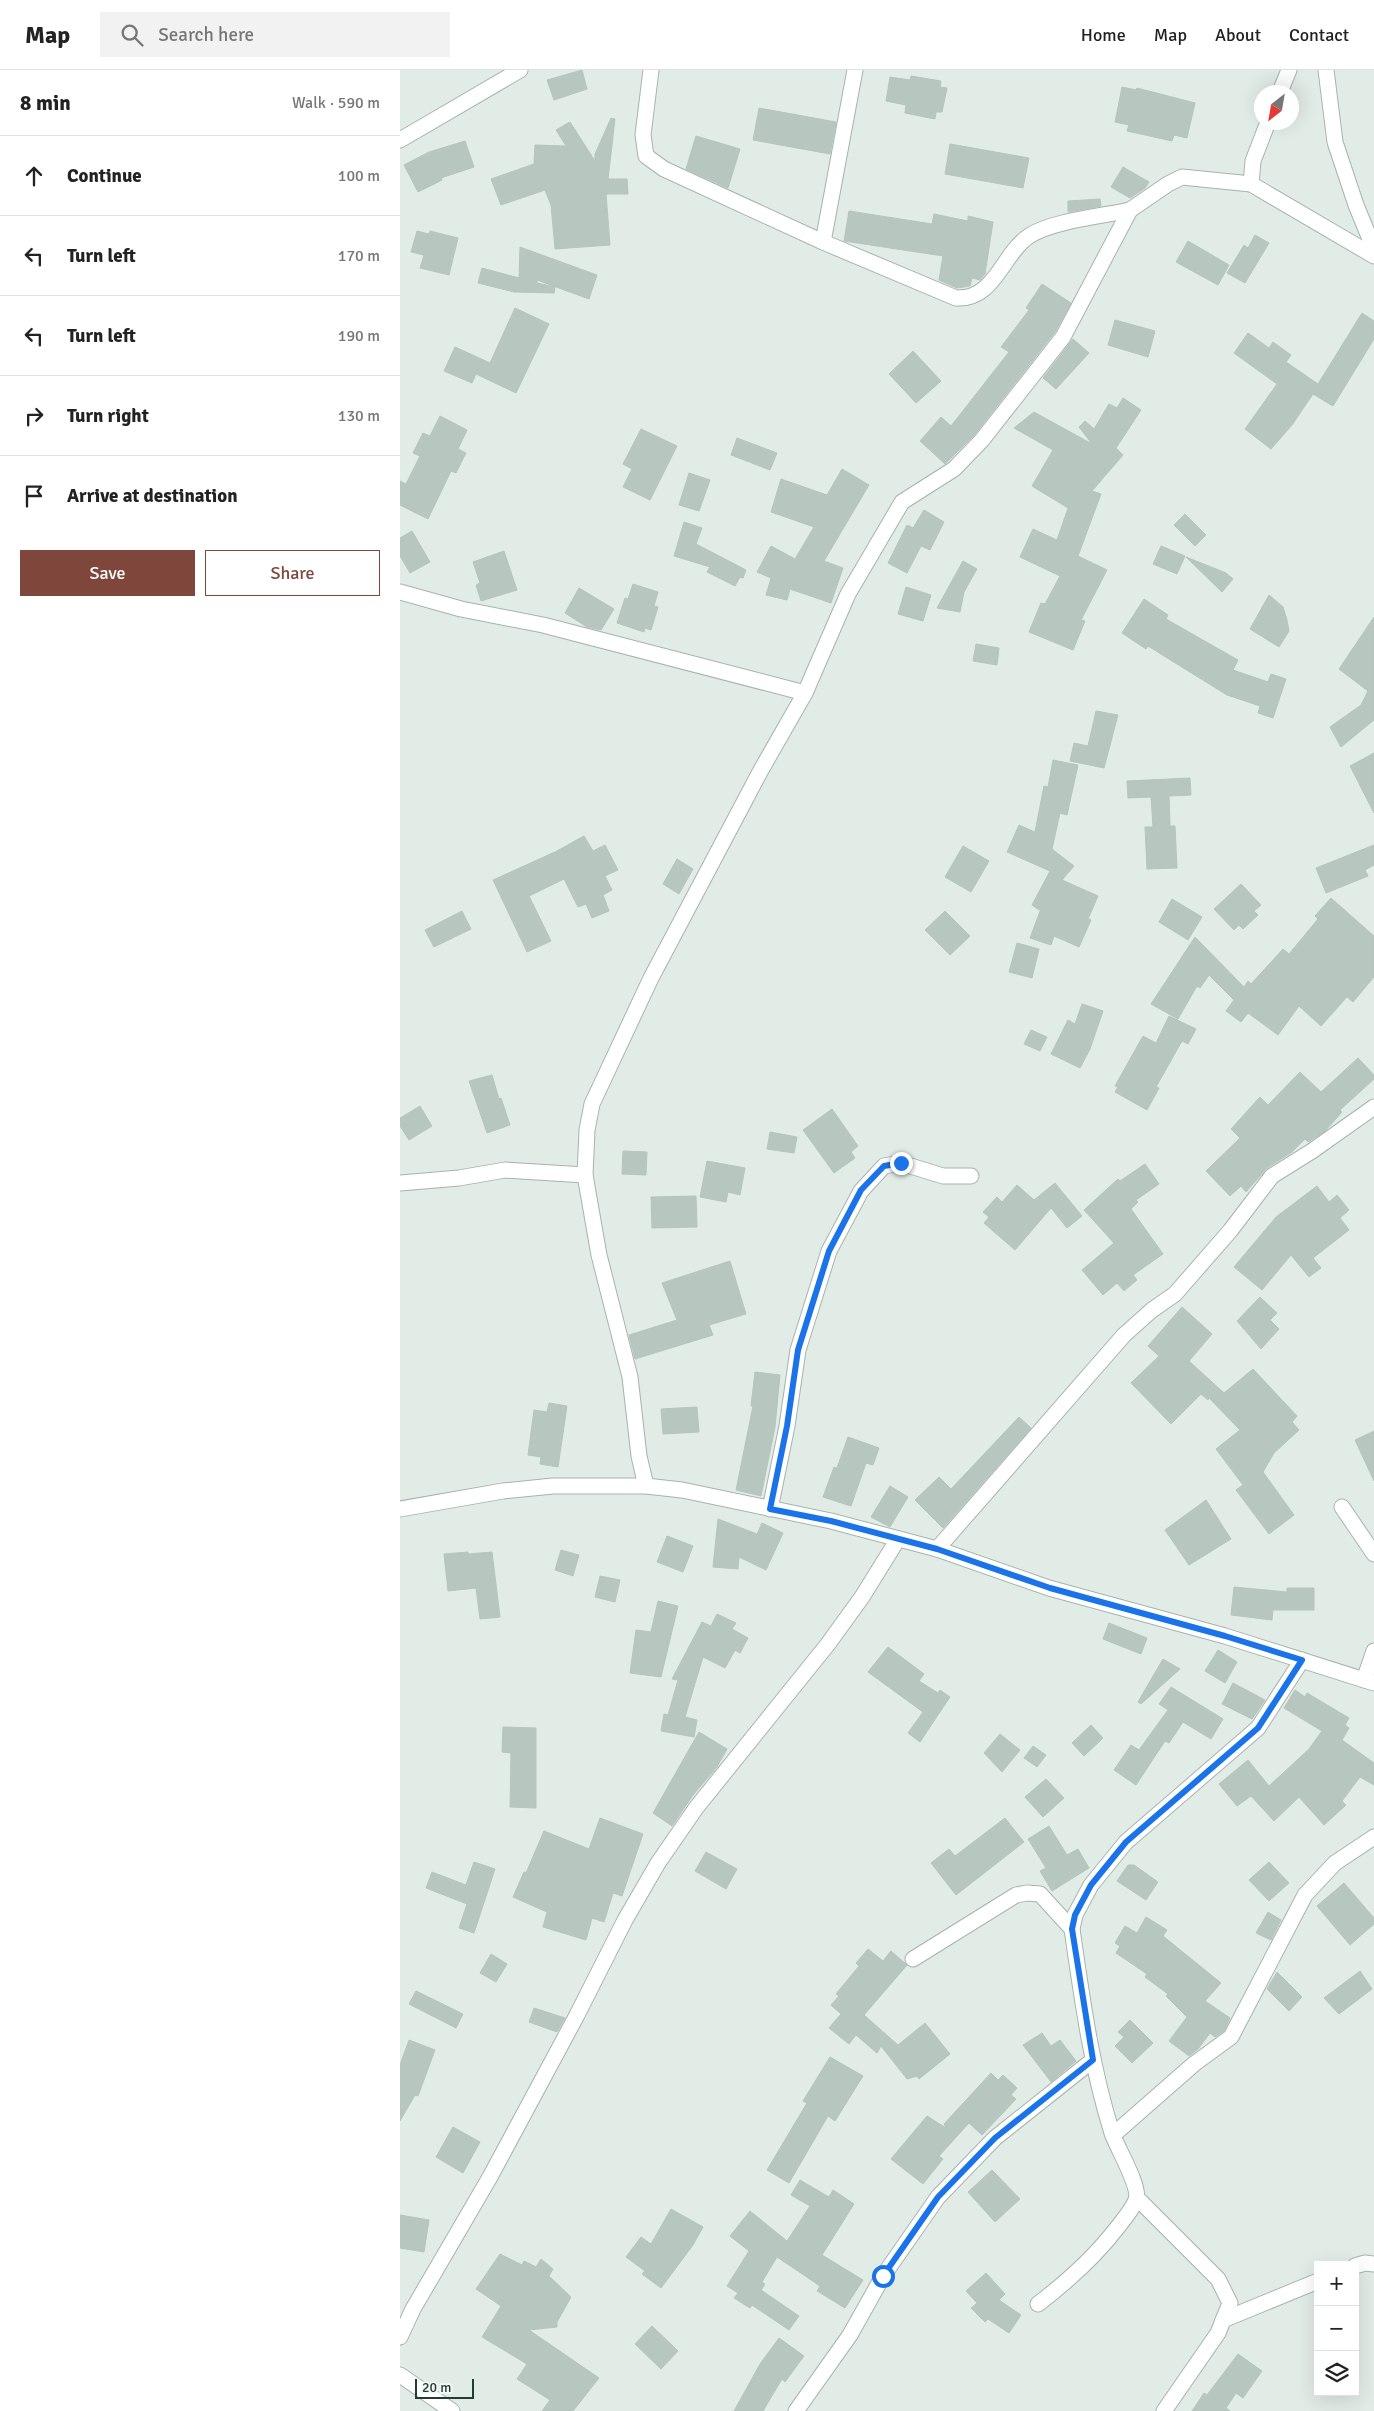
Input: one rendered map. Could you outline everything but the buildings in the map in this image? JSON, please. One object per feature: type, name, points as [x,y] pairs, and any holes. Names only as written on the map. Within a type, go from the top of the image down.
[{"type":"street","points":[[400,140],[520,70]]},
{"type":"street","points":[[651,70],[643,135],[646,156],[664,169],[823,242],[956,298],[969,299],[986,289],[1026,238],[1040,229],[1130,210],[1182,177],[1251,184],[1374,256]]},
{"type":"street","points":[[823,242],[855,70]]},
{"type":"street","points":[[1283,85],[1289,70]]},
{"type":"street","points":[[1326,70],[1335,142],[1356,205],[1374,249]]},
{"type":"street","points":[[1251,184],[1253,162],[1265,130]]},
{"type":"street","points":[[646,1486],[639,1456],[630,1377],[599,1255],[585,1175],[587,1130],[592,1104],[651,978],[761,770],[805,693],[848,594],[902,502],[954,469],[982,440],[1027,385],[1063,337],[1130,210]]},
{"type":"street","points":[[400,592],[461,609],[542,626],[805,693]]},
{"type":"street","points":[[937,1549],[1124,1335],[1152,1310],[1175,1294],[1230,1231],[1272,1176],[1312,1151],[1374,1107]]},
{"type":"street","points":[[770,1509],[787,1426],[798,1350],[829,1251],[861,1190],[884,1166],[901,1163],[943,1176],[971,1176]]},
{"type":"street","points":[[400,1183],[459,1178],[505,1170],[585,1175]]},
{"type":"street","points":[[400,1509],[502,1491],[553,1486],[646,1486],[682,1490],[831,1521],[937,1549],[1050,1588],[1225,1636],[1369,1682],[1374,1651]]},
{"type":"street","points":[[1342,1507],[1374,1554]]},
{"type":"street","points":[[400,2337],[413,2309],[523,2117],[625,1920],[658,1863],[702,1801],[828,1644],[862,1597],[898,1539]]},
{"type":"street","points":[[1164,2411],[1218,2333],[1230,2303],[1218,2279],[1137,2198],[1135,2183],[1113,2135],[1093,2060],[1072,1929],[1075,1915],[1091,1885],[1126,1842],[1258,1728],[1302,1660]]},
{"type":"street","points":[[1113,2135],[1194,2064],[1231,2037],[1305,1895],[1335,1863],[1374,1837]]},
{"type":"street","points":[[913,1959],[1016,1895],[1027,1893],[1040,1894],[1072,1929]]},
{"type":"street","points":[[796,2411],[850,2335],[883,2276],[938,2197],[995,2138],[1093,2060]]},
{"type":"street","points":[[1038,2304],[1071,2279],[1096,2254],[1126,2217],[1137,2198]]},
{"type":"street","points":[[1359,2265],[1374,2264]]},
{"type":"street","points":[[1223,2320],[1314,2283]]},
{"type":"street","points":[[400,2375],[452,2411]]},
{"type":"route","points":[[883,2276],[938,2197],[995,2138],[1093,2060],[1087,2033],[1072,1929],[1075,1915],[1091,1885],[1126,1842],[1258,1728],[1302,1660],[1225,1636],[1050,1588],[937,1549],[831,1521],[770,1509],[787,1426],[798,1350],[829,1251],[861,1190],[884,1166],[901,1163]]}]
